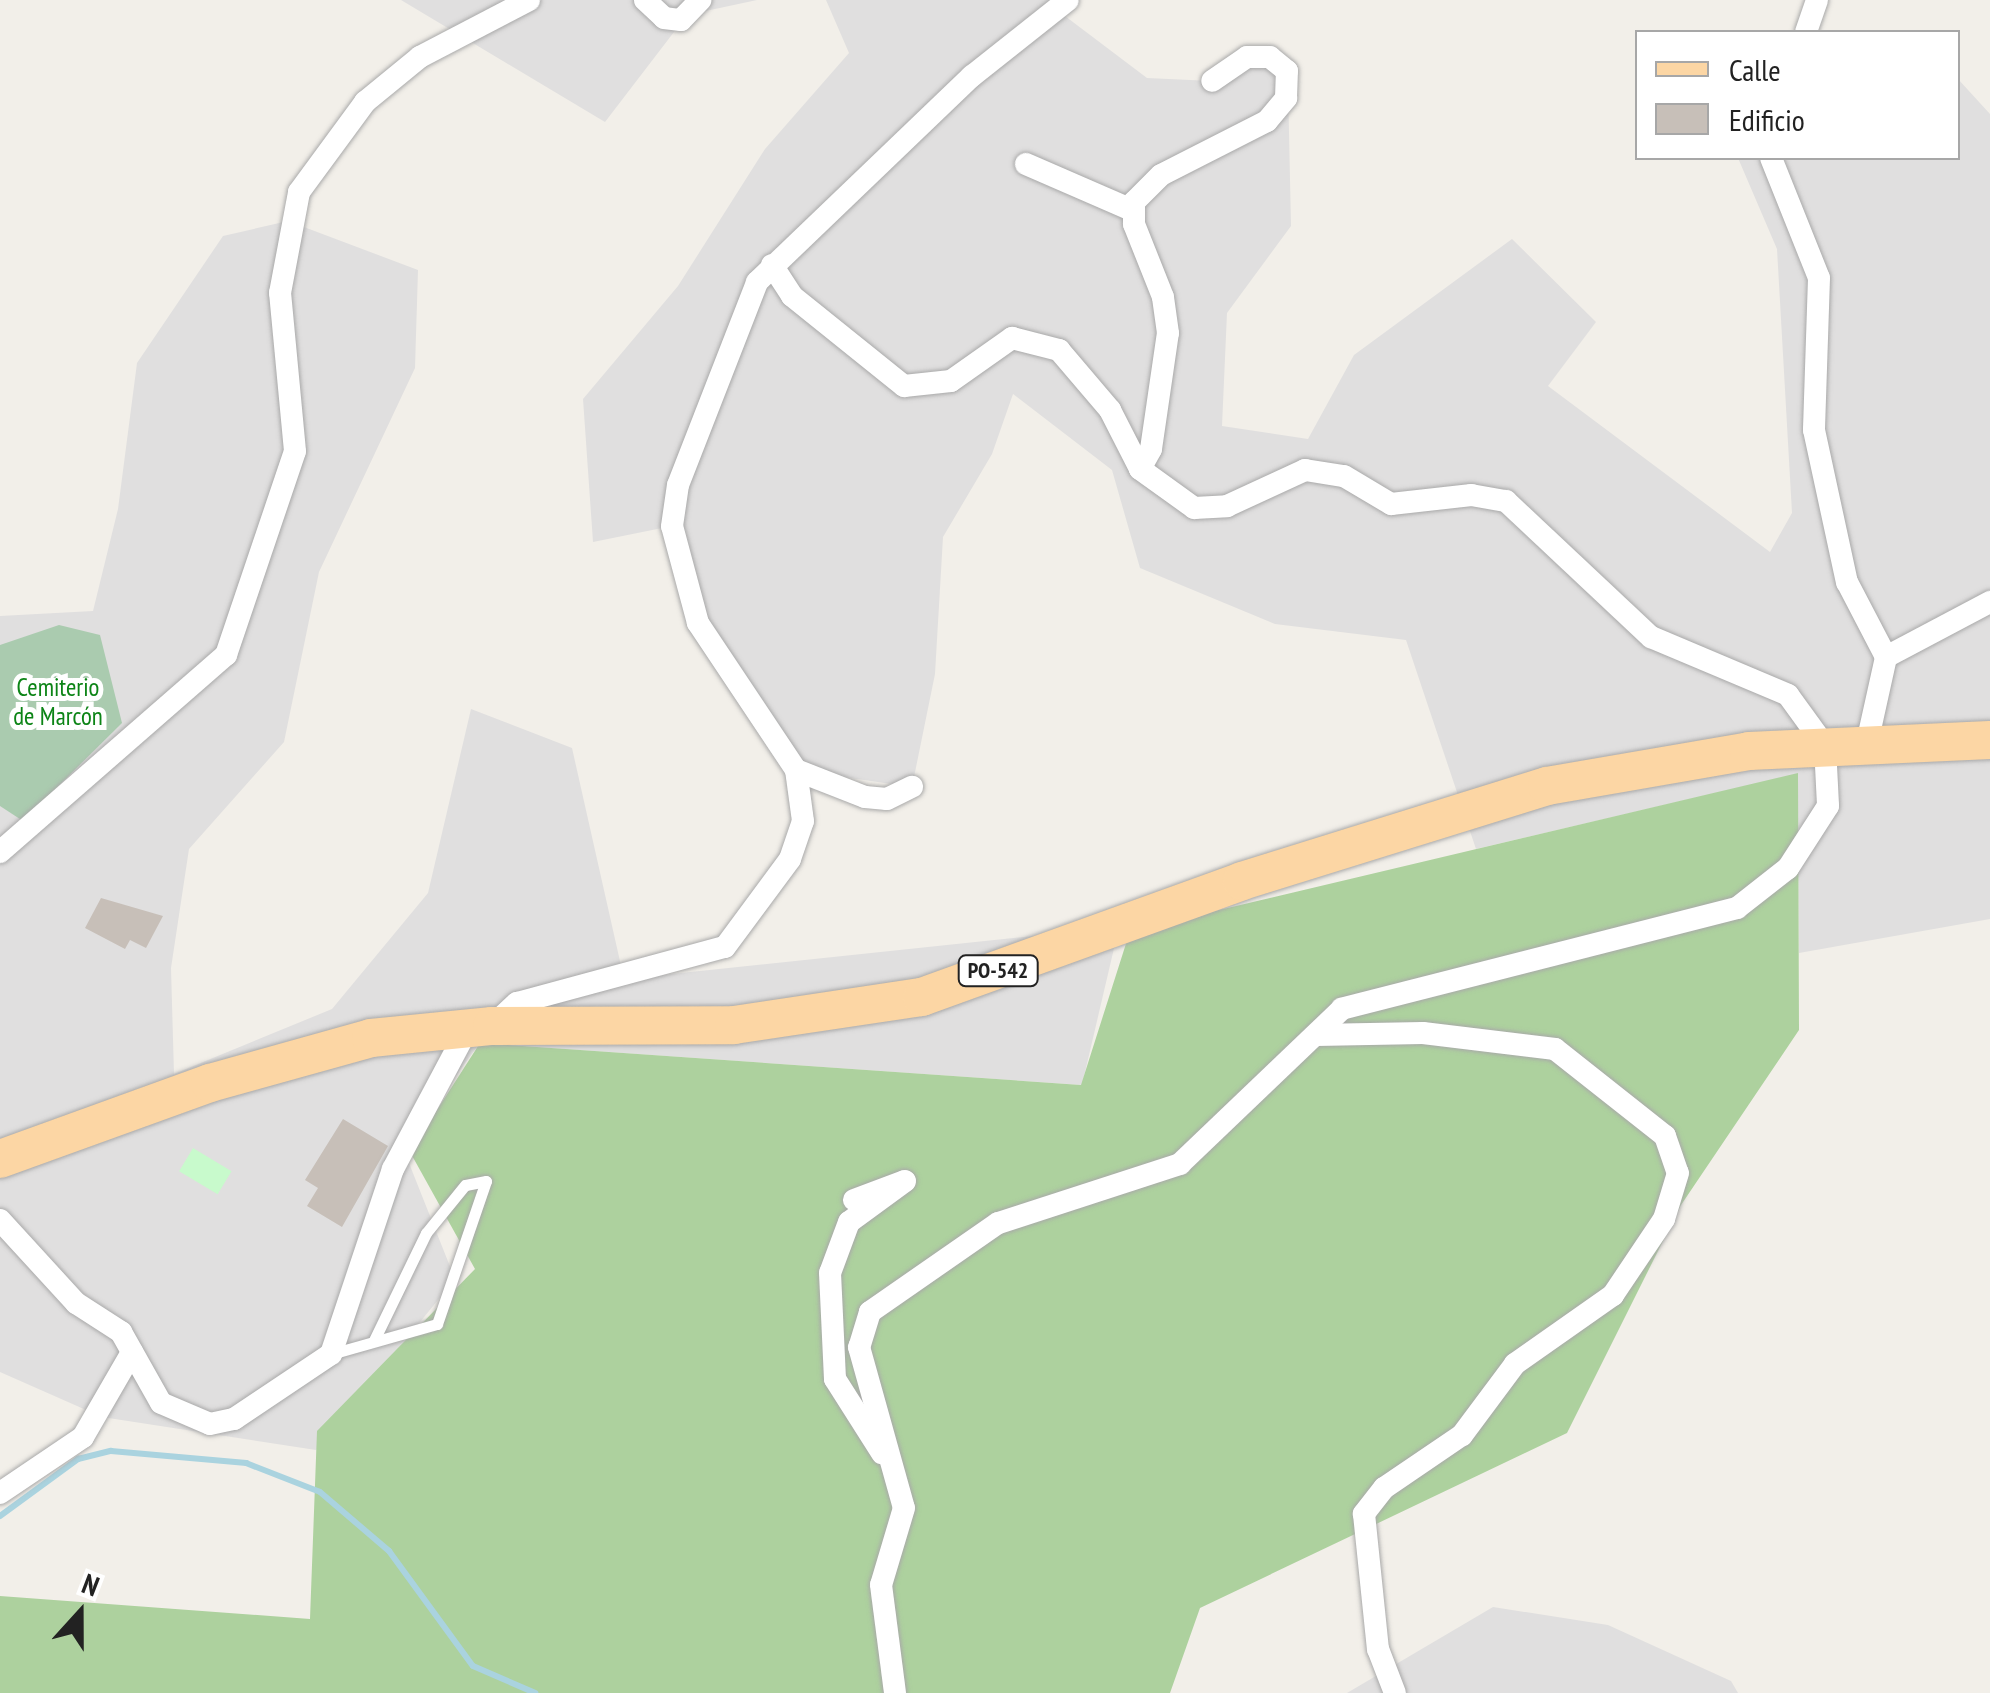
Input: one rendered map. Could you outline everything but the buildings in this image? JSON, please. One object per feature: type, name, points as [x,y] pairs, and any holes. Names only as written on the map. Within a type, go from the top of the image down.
[{"type":"main road","name":"PO-542","points":[[0,1160],[282,1060],[371,1038],[480,1027],[734,1025],[922,997],[1242,881],[1547,786],[1826,746],[1990,740]]},
{"type":"street","points":[[0,852],[226,655],[296,451],[280,293],[299,192],[365,102],[420,57],[530,0]]},
{"type":"street","points":[[646,0],[664,18],[681,20],[700,0]]},
{"type":"street","points":[[0,1220],[76,1302],[121,1332],[161,1403],[210,1424],[234,1419],[331,1354],[393,1169],[480,1027],[517,1003],[725,947],[800,839],[796,770],[781,738],[712,651],[672,526],[678,485],[752,294],[772,264],[972,76],[1068,0]]},
{"type":"street","points":[[1807,30],[1818,0]]},
{"type":"street","points":[[1140,469],[1151,449],[1168,332],[1132,210],[1146,185],[1267,120],[1286,98],[1288,71],[1270,57],[1247,57],[1212,81]]},
{"type":"street","points":[[1772,160],[1820,278],[1814,430],[1847,582],[1853,606],[1886,657],[1867,743]]},
{"type":"street","points":[[1026,164],[1132,210]]},
{"type":"street","points":[[772,264],[792,296],[904,386],[952,381],[1012,338],[1041,340],[1082,373],[1140,469],[1177,500],[1212,509],[1306,470],[1344,476],[1392,504],[1470,495],[1506,501],[1639,628],[1700,662],[1788,695],[1826,746],[1828,806],[1788,868],[1737,908],[1342,1009],[1180,1164],[998,1223],[870,1312],[859,1347],[904,1508],[881,1585],[896,1693]]},
{"type":"street","points":[[1886,657],[1990,602]]},
{"type":"street","points":[[796,770],[865,797],[887,799],[912,787]]},
{"type":"street","points":[[1316,1035],[1423,1033],[1555,1049],[1665,1136],[1678,1173],[1664,1219],[1613,1294],[1515,1364],[1462,1434],[1384,1488],[1364,1514],[1378,1649],[1396,1693]]},
{"type":"street","points":[[854,1200],[905,1181],[849,1222],[830,1273],[835,1380],[889,1460]]},
{"type":"street","points":[[0,1493],[83,1437],[132,1352]]},
{"type":"lane","points":[[331,1354],[374,1340],[417,1336],[446,1312],[486,1181],[465,1185],[426,1233],[374,1340]]},
{"type":"shaded area","points":[[401,0],[757,0],[687,15],[605,122]]},
{"type":"shaded area","points":[[826,0],[1068,0],[1057,10],[1147,78],[1212,81],[1270,57],[1288,85],[1291,226],[1227,313],[1222,426],[1308,439],[1354,355],[1512,239],[1596,322],[1548,386],[1770,552],[1792,513],[1777,249],[1739,160],[1960,160],[1960,81],[1990,114],[1990,919],[1799,953],[1797,774],[1476,849],[1406,640],[1275,624],[1140,568],[1112,470],[1013,394],[992,454],[943,537],[935,674],[912,787],[796,770],[729,680],[672,526],[593,542],[583,399],[678,286],[765,149],[849,53]]},
{"type":"shaded area","points":[[288,221],[418,270],[415,368],[319,572],[284,742],[189,849],[171,968],[174,1074],[332,1009],[428,893],[471,709],[572,748],[624,979],[1119,927],[1082,1085],[480,1043],[403,1148],[455,1279],[316,1450],[102,1417],[0,1372],[0,616],[93,611],[118,509],[137,363],[223,236]]},
{"type":"shaded area","points":[[1493,1607],[1608,1625],[1731,1681],[1738,1693],[1347,1693]]},
{"type":"green space","name":"Cemiterio de Marcón","points":[[59,625],[100,635],[122,723],[23,821],[0,806],[0,645]]},
{"type":"green space","points":[[1798,773],[1799,1030],[1681,1205],[1567,1433],[1200,1608],[1170,1693],[0,1693],[0,1596],[310,1619],[317,1431],[475,1269],[410,1152],[480,1043],[1081,1085],[1130,931]]},
{"type":"green space","points":[[193,1148],[232,1171],[218,1194],[179,1171]]},
{"type":"waterway","points":[[0,1516],[78,1459],[111,1451],[246,1463],[320,1492],[389,1551],[473,1666],[535,1693]]}]
